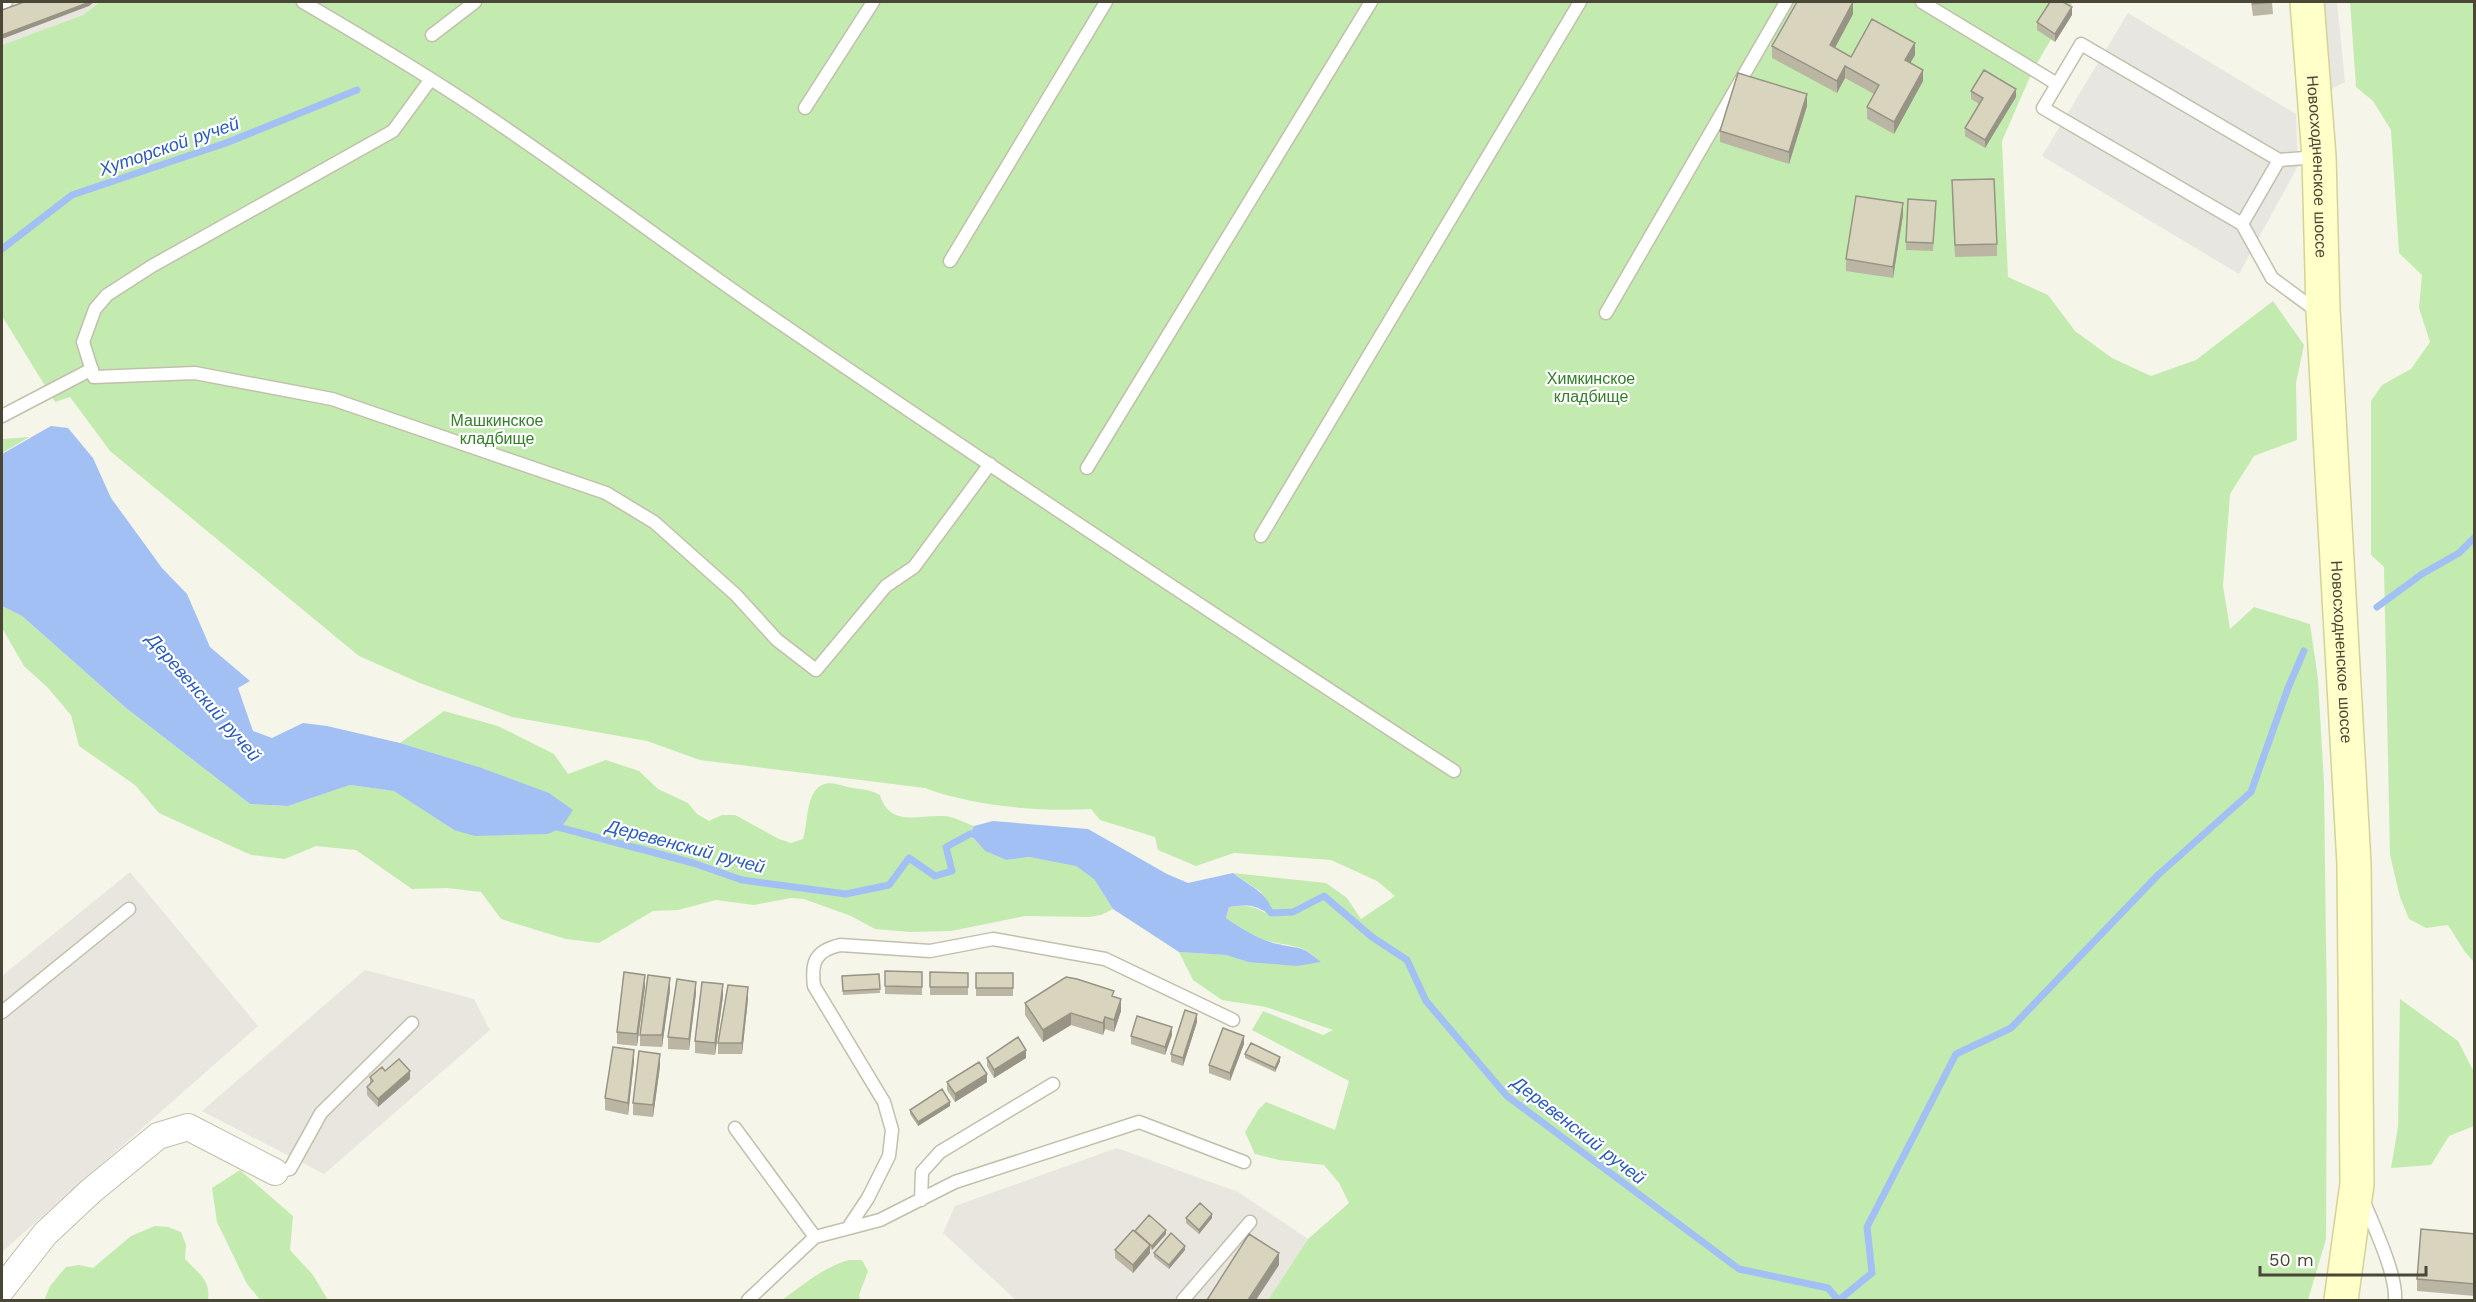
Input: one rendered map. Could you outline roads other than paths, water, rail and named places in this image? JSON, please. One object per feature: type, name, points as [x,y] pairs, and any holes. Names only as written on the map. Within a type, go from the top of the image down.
[{"type":"main road","name":"Новосходненское шоссе","points":[[2307,2],[2319,157],[2323,310],[2334,471],[2354,864],[2357,1184],[2341,1300]]},
{"type":"street","points":[[2,1289],[45,1234],[91,1191],[158,1136],[176,1128],[188,1127],[201,1132],[275,1172]]},
{"type":"lane","points":[[2,3],[6,2]]},
{"type":"lane","points":[[303,2],[431,79],[578,179],[718,280],[990,464],[1259,645],[1454,771]]},
{"type":"lane","points":[[432,35],[475,2]]},
{"type":"lane","points":[[805,108],[873,2]]},
{"type":"lane","points":[[950,261],[1106,2]]},
{"type":"lane","points":[[1087,468],[1371,2]]},
{"type":"lane","points":[[1261,536],[1580,2]]},
{"type":"lane","points":[[1606,313],[1786,2]]},
{"type":"lane","points":[[1922,2],[2057,84]]},
{"type":"lane","points":[[2319,157],[2279,160],[2081,44],[2043,108],[2242,224],[2272,278],[2310,306],[2323,310]]},
{"type":"lane","points":[[431,79],[393,131],[152,266],[107,295],[95,309],[83,342],[94,376],[195,373],[332,399],[606,494],[654,522],[736,596],[777,640],[816,670],[886,586],[914,567],[990,464]]},
{"type":"lane","points":[[2242,224],[2279,160]]},
{"type":"lane","points":[[2,416],[92,369]]},
{"type":"lane","points":[[2,1012],[129,909]]},
{"type":"lane","points":[[848,1228],[868,1198],[889,1156],[892,1130],[884,1102],[814,986],[812,972],[815,959],[826,948],[840,945],[930,951],[993,939],[1105,959],[1233,1020]]},
{"type":"lane","points":[[275,1172],[290,1169],[321,1113],[412,1023]]},
{"type":"lane","points":[[921,1200],[922,1172],[940,1152],[1053,1084]]},
{"type":"lane","points":[[748,1300],[815,1237],[880,1220],[955,1182],[1139,1122],[1244,1162]]},
{"type":"lane","points":[[735,1128],[815,1237]]},
{"type":"lane","points":[[2357,1184],[2383,1251],[2395,1292],[2394,1300]]},
{"type":"lane","points":[[1183,1300],[1250,1222]]},
{"type":"water","points":[[51,426],[68,428],[93,458],[111,498],[162,568],[187,594],[210,647],[250,681],[238,688],[253,731],[272,738],[303,723],[327,726],[400,743],[479,767],[549,793],[573,810],[561,828],[548,834],[475,836],[454,830],[394,791],[350,785],[288,806],[250,804],[126,708],[22,616],[2,606],[2,454]]},
{"type":"water","points":[[993,821],[1088,829],[1167,874],[1188,883],[1233,873],[1267,900],[1273,913],[1245,905],[1229,907],[1226,918],[1264,940],[1304,950],[1321,962],[1297,966],[1248,962],[1226,955],[1179,952],[1113,909],[1094,879],[1076,866],[1029,857],[1006,860],[985,851],[970,834],[974,826]]},
{"type":"waterway","name":"Хуторской ручей","points":[[2,249],[72,195],[226,143],[357,90]]},
{"type":"waterway","points":[[2377,607],[2422,574],[2459,553],[2474,538]]},
{"type":"waterway","points":[[1839,1300],[1872,1273],[1867,1227],[1956,1054],[2011,1028],[2158,875],[2251,792],[2288,688],[2304,651]]},
{"type":"waterway","name":"Деревенский ручей","points":[[554,826],[693,863],[742,880],[846,894],[889,885],[909,858],[935,876],[952,871],[946,847],[970,834],[978,834]]},
{"type":"waterway","name":"Деревенский ручей","points":[[1266,906],[1271,913],[1293,912],[1324,896],[1372,937],[1407,960],[1426,1001],[1507,1096],[1739,1269],[1828,1288],[1838,1300]]},
{"type":"park label","name":"Химкинское кладбище","points":[[1591,387]]},
{"type":"park label","name":"Машкинское кладбище","points":[[497,429]]}]
